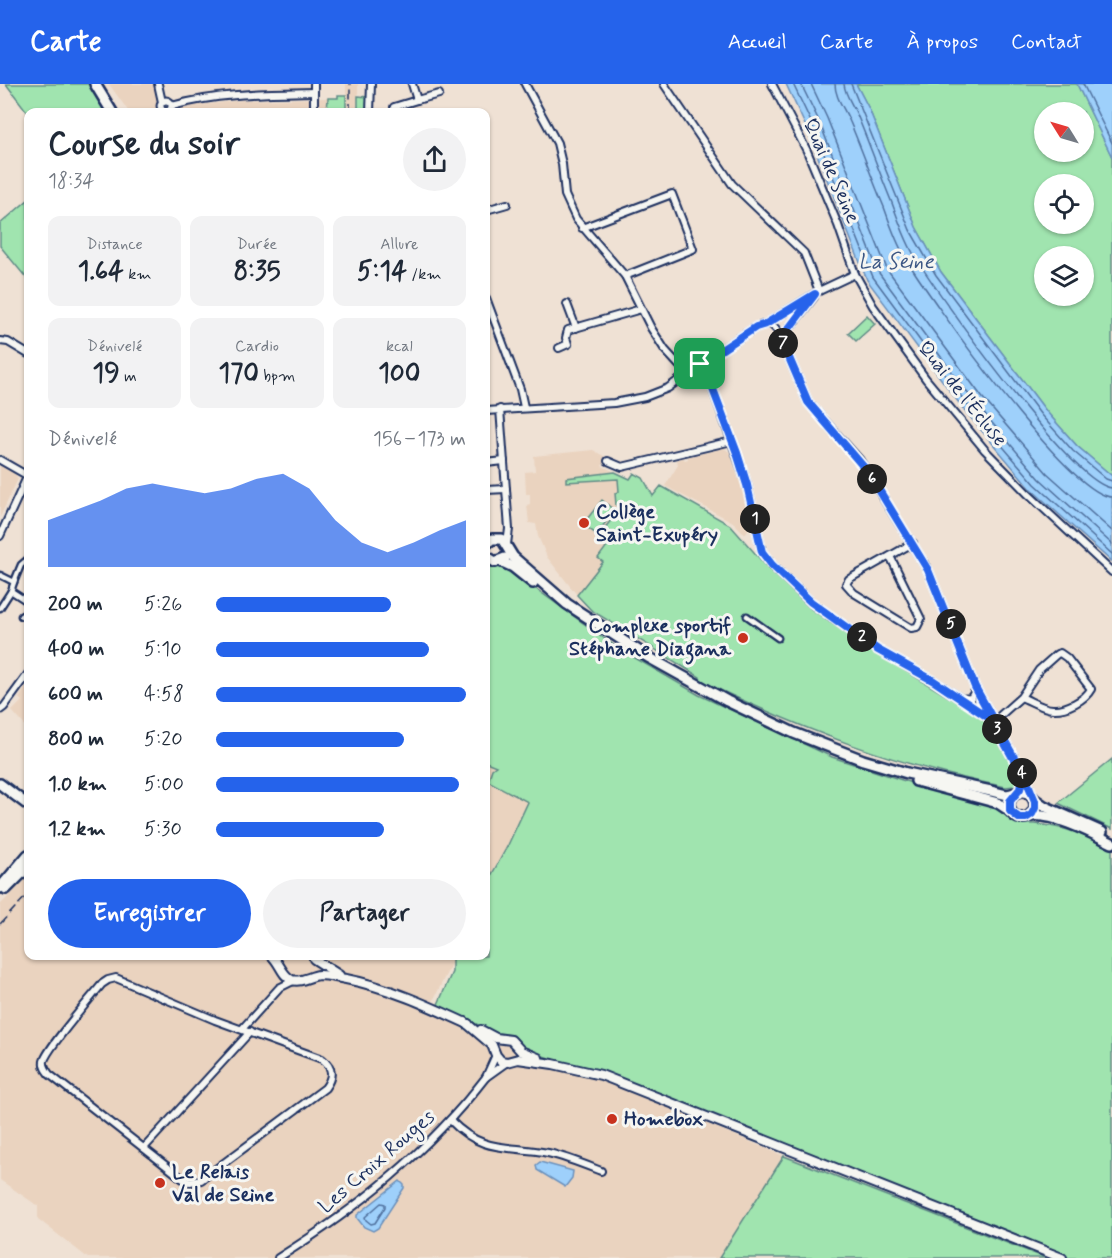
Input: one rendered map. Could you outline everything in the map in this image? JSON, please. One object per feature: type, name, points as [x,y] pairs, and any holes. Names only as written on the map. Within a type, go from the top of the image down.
[{"type":"main road","points":[[95,84],[110,108]]},
{"type":"main road","points":[[100,84],[115,108]]},
{"type":"main road","points":[[490,539],[507,547],[513,558],[552,592],[601,627],[668,669],[750,712],[840,751],[888,767],[1007,795],[1027,792],[1044,806],[1112,837]]},
{"type":"main road","points":[[500,561],[506,557],[507,547]]},
{"type":"main road","points":[[490,559],[513,567],[572,611],[635,653],[737,710],[796,737],[851,759],[933,786],[998,803],[1019,818],[1037,815],[1058,820],[1112,843]]},
{"type":"main road","points":[[0,782],[24,795]]},
{"type":"main road","points":[[0,782],[24,802]]},
{"type":"main road","points":[[1010,811],[1010,801],[1017,793]]},
{"type":"main road","points":[[1030,816],[1035,808],[1033,798]]},
{"type":"main road","points":[[0,888],[24,860]]},
{"type":"main road","points":[[0,894],[24,871]]},
{"type":"street","points":[[158,84],[162,102],[168,101],[172,106],[224,97],[314,92]]},
{"type":"street","points":[[314,84],[314,108]]},
{"type":"street","points":[[371,108],[374,84]]},
{"type":"street","points":[[412,84],[417,100]]},
{"type":"street","points":[[525,84],[557,143],[565,195],[582,228],[625,276],[665,350],[688,375]]},
{"type":"street","points":[[664,84],[732,184],[804,253],[817,293]]},
{"type":"street","name":"Quai de Seine","points":[[772,84],[807,151],[838,225],[855,274]]},
{"type":"street","points":[[394,107],[439,94]]},
{"type":"street","points":[[582,228],[672,195],[693,249],[625,276]]},
{"type":"street","points":[[490,209],[507,204]]},
{"type":"street","points":[[490,411],[630,401],[668,388],[740,338],[769,325],[776,317],[855,274]]},
{"type":"street","name":"Quai de l'Écluse","points":[[855,274],[873,306],[926,379],[985,450],[1112,572]]},
{"type":"street","points":[[781,339],[817,293]]},
{"type":"street","points":[[567,304],[576,328]]},
{"type":"street","points":[[490,308],[520,389],[524,407]]},
{"type":"street","points":[[559,348],[568,344],[566,338],[568,330],[641,309]]},
{"type":"street","points":[[769,325],[781,339],[808,402],[863,466],[913,543],[936,586],[976,689],[1033,798]]},
{"type":"street","points":[[0,342],[8,342],[24,352]]},
{"type":"street","points":[[700,364],[708,376],[747,483],[762,552],[784,579],[811,602],[878,650],[962,699],[993,721]]},
{"type":"street","points":[[500,410],[508,525],[507,547]]},
{"type":"street","points":[[609,461],[622,467],[732,441]]},
{"type":"street","points":[[0,460],[24,473]]},
{"type":"street","points":[[490,463],[504,461]]},
{"type":"street","points":[[0,536],[24,484]]},
{"type":"street","points":[[490,490],[506,489]]},
{"type":"street","points":[[490,539],[508,525]]},
{"type":"street","points":[[890,556],[921,619],[921,623],[916,628],[911,628],[847,586],[849,579],[913,543]]},
{"type":"street","points":[[0,608],[11,591],[24,562]]},
{"type":"street","points":[[0,575],[14,582]]},
{"type":"street","points":[[11,591],[24,599]]},
{"type":"street","points":[[747,616],[778,638]]},
{"type":"street","points":[[993,721],[1021,697],[1039,670],[1053,656],[1060,653],[1067,658],[1091,689],[1087,695],[1073,704],[1055,709],[1046,708],[1021,697]]},
{"type":"street","points":[[0,710],[24,680]]},
{"type":"street","points":[[962,699],[971,698],[976,689]]},
{"type":"street","points":[[1017,793],[1022,784],[1022,774]]},
{"type":"street","points":[[275,960],[287,977],[295,980]]},
{"type":"street","points":[[279,988],[283,960]]},
{"type":"street","points":[[306,978],[313,970],[313,960]]},
{"type":"street","points":[[317,960],[332,972],[348,980]]},
{"type":"street","points":[[243,1029],[279,988],[295,980],[321,975],[389,991],[465,1022],[496,1038],[513,1041],[527,1054],[648,1093],[1062,1258]]},
{"type":"street","points":[[116,978],[128,981],[215,1020],[243,1029],[322,1059],[331,1068],[332,1075],[325,1088],[197,1182],[183,1179],[49,1074],[44,1067],[44,1060],[52,1048],[102,984],[116,978]]},
{"type":"street","points":[[465,1022],[490,1043],[501,1061],[554,1064]]},
{"type":"street","points":[[144,1148],[250,1032]]},
{"type":"street","points":[[495,1052],[497,1042],[504,1039]]},
{"type":"street","points":[[509,1061],[517,1054],[517,1047]]},
{"type":"street","name":"Les Croix Rouges","points":[[486,1077],[495,1052]]},
{"type":"street","name":"Les Croix Rouges","points":[[278,1258],[357,1206],[450,1120],[486,1077],[509,1061]]},
{"type":"street","points":[[450,1120],[463,1133],[490,1146],[550,1154],[601,1171]]},
{"type":"shaded area","points":[[109,84],[155,84],[158,108],[126,108]]},
{"type":"shaded area","points":[[346,84],[358,84],[358,108],[346,108]]},
{"type":"shaded area","points":[[328,98],[327,108],[175,108],[243,100]]},
{"type":"shaded area","points":[[724,448],[732,454],[752,524],[745,534],[733,522],[665,486],[678,465],[677,460],[683,458],[685,460],[688,457]]},
{"type":"shaded area","name":"Collège Saint-Exupéry","points":[[593,450],[607,458],[602,466],[630,479],[634,473],[643,478],[653,497],[577,595],[547,557],[538,536],[536,524],[529,523],[527,505],[530,504],[530,494],[526,494],[525,472],[535,471],[534,456]]},
{"type":"shaded area","points":[[0,466],[15,474],[18,479],[0,517]]},
{"type":"shaded area","points":[[24,690],[24,724],[12,711],[22,701],[19,698]]},
{"type":"shaded area","points":[[490,764],[496,766],[490,777]]},
{"type":"shaded area","points":[[490,782],[528,802],[490,883]]},
{"type":"shaded area","points":[[24,881],[24,960],[453,960],[432,1003],[784,1156],[719,1258],[88,1258],[38,1219],[38,1206],[0,1180],[0,905]]},
{"type":"green space","points":[[6,84],[90,84],[105,108],[24,108]]},
{"type":"green space","points":[[856,84],[1077,84],[1086,102],[1034,102],[1034,162],[1094,162],[1094,119],[1112,157],[1112,476],[1077,446],[1046,411],[941,272],[916,227],[869,109]]},
{"type":"green space","points":[[338,95],[346,95],[346,108],[327,108],[328,98],[338,98]]},
{"type":"green space","points":[[358,96],[368,97],[367,108],[358,108]]},
{"type":"green space","points":[[24,203],[24,275],[0,246],[0,224]]},
{"type":"green space","points":[[867,315],[875,324],[856,341],[848,333]]},
{"type":"green space","name":"Complexe sportif Stéphane Diagana","points":[[615,472],[630,479],[634,473],[643,478],[653,496],[661,486],[730,525],[769,569],[811,609],[873,651],[982,717],[1018,773],[1019,782],[1014,786],[1006,787],[965,778],[886,757],[848,744],[699,680],[700,677],[591,610],[577,595],[603,562],[598,558],[610,542],[600,534],[620,509],[616,505],[615,493],[619,492],[618,479],[566,482],[566,478]]},
{"type":"green space","points":[[602,500],[615,511],[596,534],[583,524]]},
{"type":"green space","points":[[490,562],[507,568],[618,648],[699,695],[832,757],[997,808],[1016,824],[1066,829],[1112,849],[1112,1258],[1062,1258],[601,1075],[528,1051],[514,1036],[495,1033],[436,1009],[452,972],[452,960],[490,960],[490,878],[528,802],[490,782],[492,769],[496,766],[490,764]]},
{"type":"green space","points":[[1112,759],[1112,829],[1058,803]]},
{"type":"green space","points":[[784,1156],[1046,1258],[719,1258]]},
{"type":"water","name":"La Seine","points":[[786,84],[856,84],[869,109],[916,227],[941,272],[1046,411],[1077,446],[1112,476],[1112,562],[1031,489],[965,411],[867,280],[806,127]]},
{"type":"water","points":[[1077,84],[1112,84],[1112,157],[1094,119],[1094,102],[1086,102]]},
{"type":"water","points":[[540,1162],[573,1171],[572,1178],[565,1187],[537,1170],[536,1165]]},
{"type":"water","points":[[400,1181],[404,1188],[378,1228],[373,1231],[364,1227],[357,1215]]},
{"type":"railway","points":[[350,84],[350,108]]},
{"type":"railway","points":[[0,924],[24,898]]},
{"type":"place","name":"Collège Saint-Exupéry","points":[[584,523]]},
{"type":"place","name":"Complexe sportif Stéphane Diagana","points":[[743,638]]},
{"type":"place","name":"Homebox","points":[[612,1119]]},
{"type":"place","name":"Le Relais Val de Seine","points":[[160,1183]]},
{"type":"route","points":[[815,294],[781,339],[797,381],[816,413],[859,459],[921,556],[936,586],[975,687],[1026,779],[1035,801],[1034,811],[1030,816],[1019,818],[1010,811],[1010,801],[1020,789],[1022,774],[993,722],[992,720],[934,681],[878,650],[811,602],[792,586],[764,556],[737,453],[708,376],[700,364],[756,327],[766,324],[815,294]]}]
